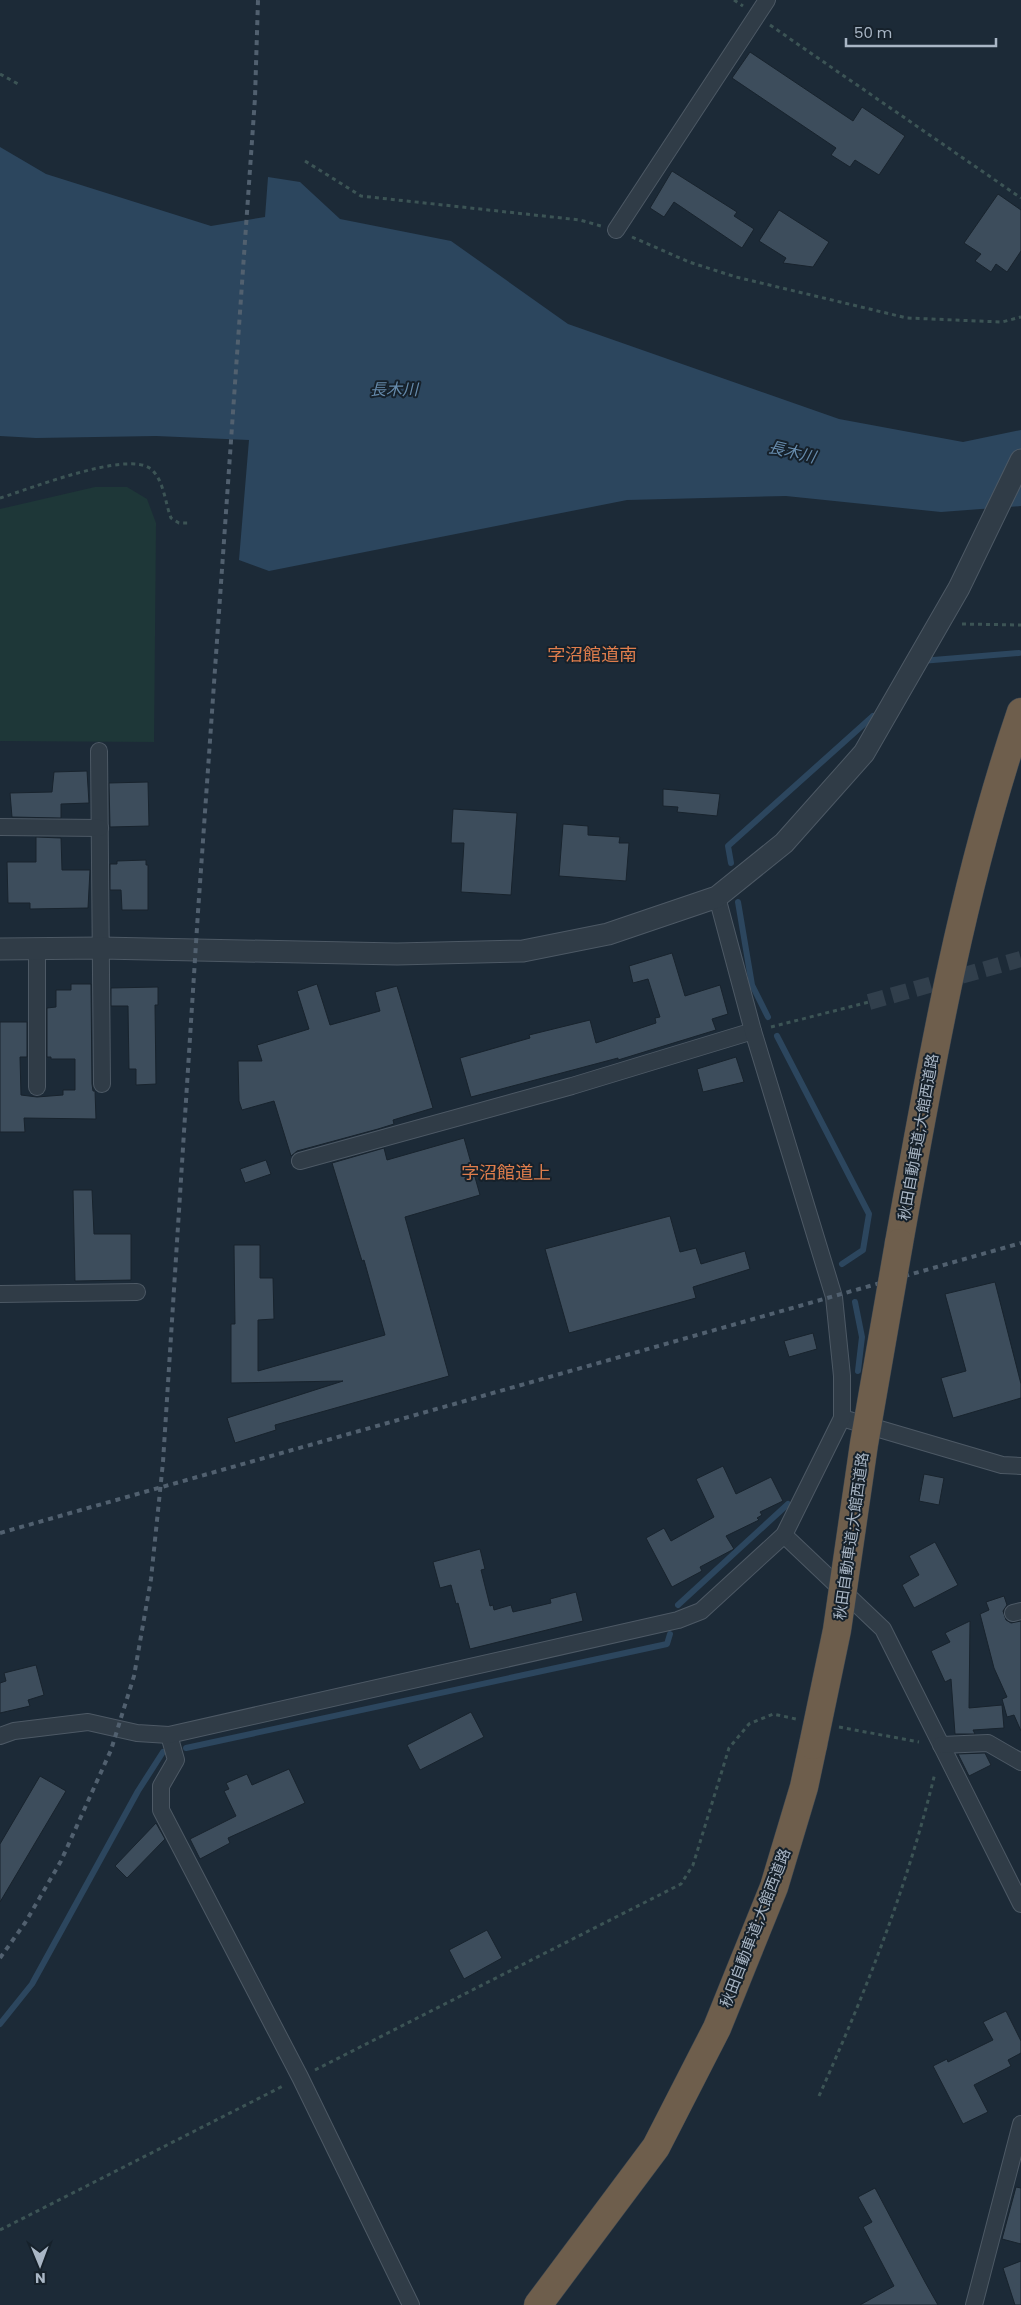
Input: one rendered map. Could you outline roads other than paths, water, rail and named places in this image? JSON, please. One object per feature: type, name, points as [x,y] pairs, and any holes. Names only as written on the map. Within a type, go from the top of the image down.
[{"type":"highway","name":"秋田自動車道;大館西道路","points":[[538,2305],[656,2147],[717,2028],[774,1887],[804,1787],[822,1735],[864,1444],[931,1065],[962,915],[1006,757],[1021,712]]},
{"type":"street","points":[[616,230],[767,0]]},
{"type":"street","points":[[0,949],[101,948],[397,954],[522,951],[608,934],[717,897],[784,843],[864,753],[959,588],[1021,460]]},
{"type":"street","points":[[99,751],[102,1084]]},
{"type":"street","points":[[0,827],[100,828]]},
{"type":"street","points":[[0,1736],[14,1731],[88,1722],[137,1733],[169,1735],[678,1620],[701,1611],[784,1536],[842,1418],[842,1376],[834,1297],[753,1031],[717,897]]},
{"type":"street","points":[[37,949],[37,1087]]},
{"type":"street","points":[[300,1161],[572,1086],[753,1031]]},
{"type":"street","points":[[0,1294],[137,1292]]},
{"type":"street","points":[[842,1418],[1002,1464],[1021,1466]]},
{"type":"street","points":[[784,1536],[883,1629],[1021,1904]]},
{"type":"street","points":[[169,1735],[176,1760],[161,1786],[161,1810],[300,2077],[411,2305]]},
{"type":"street","points":[[941,1745],[988,1743],[1021,1762]]},
{"type":"street","points":[[979,2302],[1021,2124]]},
{"type":"water","name":"長木川","points":[[0,147],[46,174],[211,226],[265,217],[268,177],[300,182],[340,219],[451,241],[568,324],[839,419],[963,442],[1021,430],[1021,506],[941,512],[786,496],[627,500],[269,571],[239,560],[249,440],[156,436],[36,438],[0,436]]},
{"type":"waterway","points":[[921,661],[1019,653]]},
{"type":"waterway","points":[[731,863],[728,846],[873,716]]},
{"type":"waterway","points":[[738,902],[752,985],[768,1017]]},
{"type":"waterway","points":[[777,1036],[869,1214],[863,1250],[842,1264]]},
{"type":"waterway","points":[[855,1302],[862,1337],[858,1371]]},
{"type":"waterway","points":[[678,1605],[788,1504]]},
{"type":"waterway","points":[[186,1748],[667,1644],[670,1634]]},
{"type":"waterway","points":[[0,2024],[32,1984],[138,1791],[163,1752]]},
{"type":"tunnel","points":[[869,1002],[1021,959]]},
{"type":"railway","points":[[0,1958],[25,1923],[61,1861],[111,1750],[134,1676],[151,1579],[163,1462],[198,912],[255,98],[258,0]]},
{"type":"railway","points":[[0,1533],[1021,1243]]},
{"type":"district","name":"字沼館道南","points":[[592,654]]},
{"type":"district","name":"字沼館道上","points":[[506,1172]]}]
